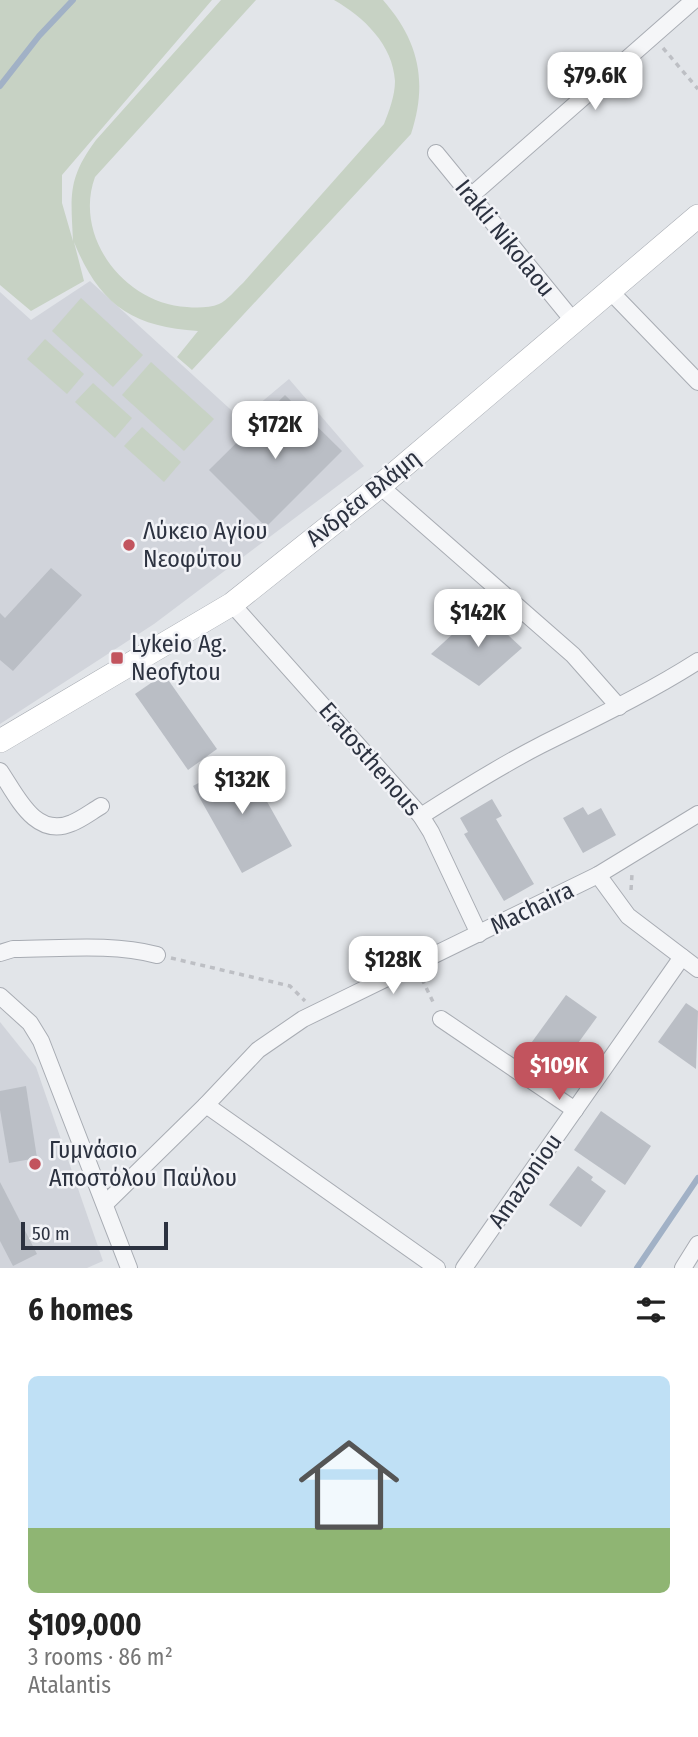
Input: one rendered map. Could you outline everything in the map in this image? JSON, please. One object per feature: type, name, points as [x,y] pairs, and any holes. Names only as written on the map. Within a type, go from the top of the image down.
[{"type":"street","points":[[472,195],[653,37],[685,3]]},
{"type":"street","name":"Irakli Nikolaou","points":[[436,153],[575,323]]},
{"type":"street","name":"Ανδρέα Βλάμη","points":[[0,741],[232,604],[380,486],[698,216]]},
{"type":"street","points":[[611,292],[698,382]]},
{"type":"street","points":[[380,486],[573,655],[619,708]]},
{"type":"street","name":"Eratosthenous","points":[[232,604],[421,816],[479,934]]},
{"type":"street","points":[[421,816],[516,758],[619,708],[698,661]]},
{"type":"street","points":[[0,771],[30,815],[37,822],[48,826],[71,824],[101,806]]},
{"type":"street","name":"Machaira","points":[[105,1204],[258,1050],[278,1034],[316,1012],[598,875],[698,814]]},
{"type":"street","points":[[598,875],[628,916],[698,969]]},
{"type":"street","points":[[0,953],[13,949],[107,948],[157,955]]},
{"type":"street","name":"Amazoniou","points":[[464,1268],[682,957]]},
{"type":"street","points":[[0,996],[30,1023],[41,1041],[130,1268]]},
{"type":"street","points":[[441,1019],[575,1110]]},
{"type":"street","points":[[206,1105],[437,1268]]},
{"type":"street","points":[[683,1268],[698,1244]]},
{"type":"path","points":[[653,37],[698,89]]},
{"type":"path","points":[[631,897],[630,880],[634,867]]},
{"type":"path","points":[[157,955],[290,986],[316,1012]]},
{"type":"path","points":[[415,965],[441,1019]]},
{"type":"shaded area","name":"Λύκειο Αγίου Νεοφύτου","points":[[90,281],[241,419],[289,379],[364,466],[154,624],[0,724],[0,292],[31,320]]},
{"type":"shaded area","name":"Γυμνάσιο Αποστόλου Παύλου","points":[[0,1022],[36,1067],[103,1261],[87,1268],[0,1268]]},
{"type":"green space","points":[[0,0],[212,0],[62,175],[62,203],[73,241],[72,200],[75,177],[96,140],[221,0],[256,0],[95,177],[90,200],[91,222],[98,244],[125,280],[143,294],[164,303],[203,307],[225,300],[384,124],[395,87],[389,56],[375,33],[356,15],[334,0],[383,0],[405,31],[417,63],[419,80],[419,97],[411,134],[192,370],[177,357],[198,331],[154,324],[121,308],[95,282],[74,242],[84,281],[31,311],[0,285]]},
{"type":"green space","points":[[81,298],[143,355],[113,387],[52,331]]},
{"type":"green space","points":[[45,339],[84,374],[67,394],[27,359]]},
{"type":"green space","points":[[151,362],[214,419],[184,451],[122,395]]},
{"type":"green space","points":[[93,383],[132,418],[115,438],[75,402]]},
{"type":"green space","points":[[142,427],[181,462],[164,482],[124,446]]},
{"type":"building","points":[[285,395],[342,451],[266,527],[209,470]]},
{"type":"building","points":[[51,568],[82,595],[13,671],[0,660],[0,613],[5,618]]},
{"type":"building","points":[[480,609],[522,648],[479,686],[431,654]]},
{"type":"building","points":[[164,674],[217,749],[188,770],[135,694]]},
{"type":"building","points":[[243,759],[292,846],[242,873],[193,786]]},
{"type":"building","points":[[492,799],[502,816],[496,819],[534,884],[504,901],[464,834],[468,832],[460,818]]},
{"type":"building","points":[[583,807],[588,815],[601,808],[616,835],[583,853],[563,818]]},
{"type":"building","points":[[566,995],[597,1017],[560,1068],[529,1046]]},
{"type":"building","points":[[686,1003],[698,1011],[696,1069],[658,1042]]},
{"type":"building","points":[[26,1086],[37,1158],[9,1163],[0,1110],[0,1091]]},
{"type":"building","points":[[601,1111],[651,1146],[625,1185],[574,1150]]},
{"type":"building","points":[[578,1166],[606,1191],[581,1227],[549,1205]]},
{"type":"building","points":[[0,1182],[37,1254],[13,1266],[0,1241]]},
{"type":"waterway","points":[[0,86],[39,36],[73,0]]},
{"type":"waterway","points":[[637,1268],[698,1178]]},
{"type":"place","name":"Λύκειο Αγίου Νεοφύτου","points":[[129,545]]},
{"type":"place","name":"Lykeio Ag. Neofytou","points":[[117,658]]},
{"type":"place","name":"Γυμνάσιο Αποστόλου Παύλου","points":[[35,1164]]}]
